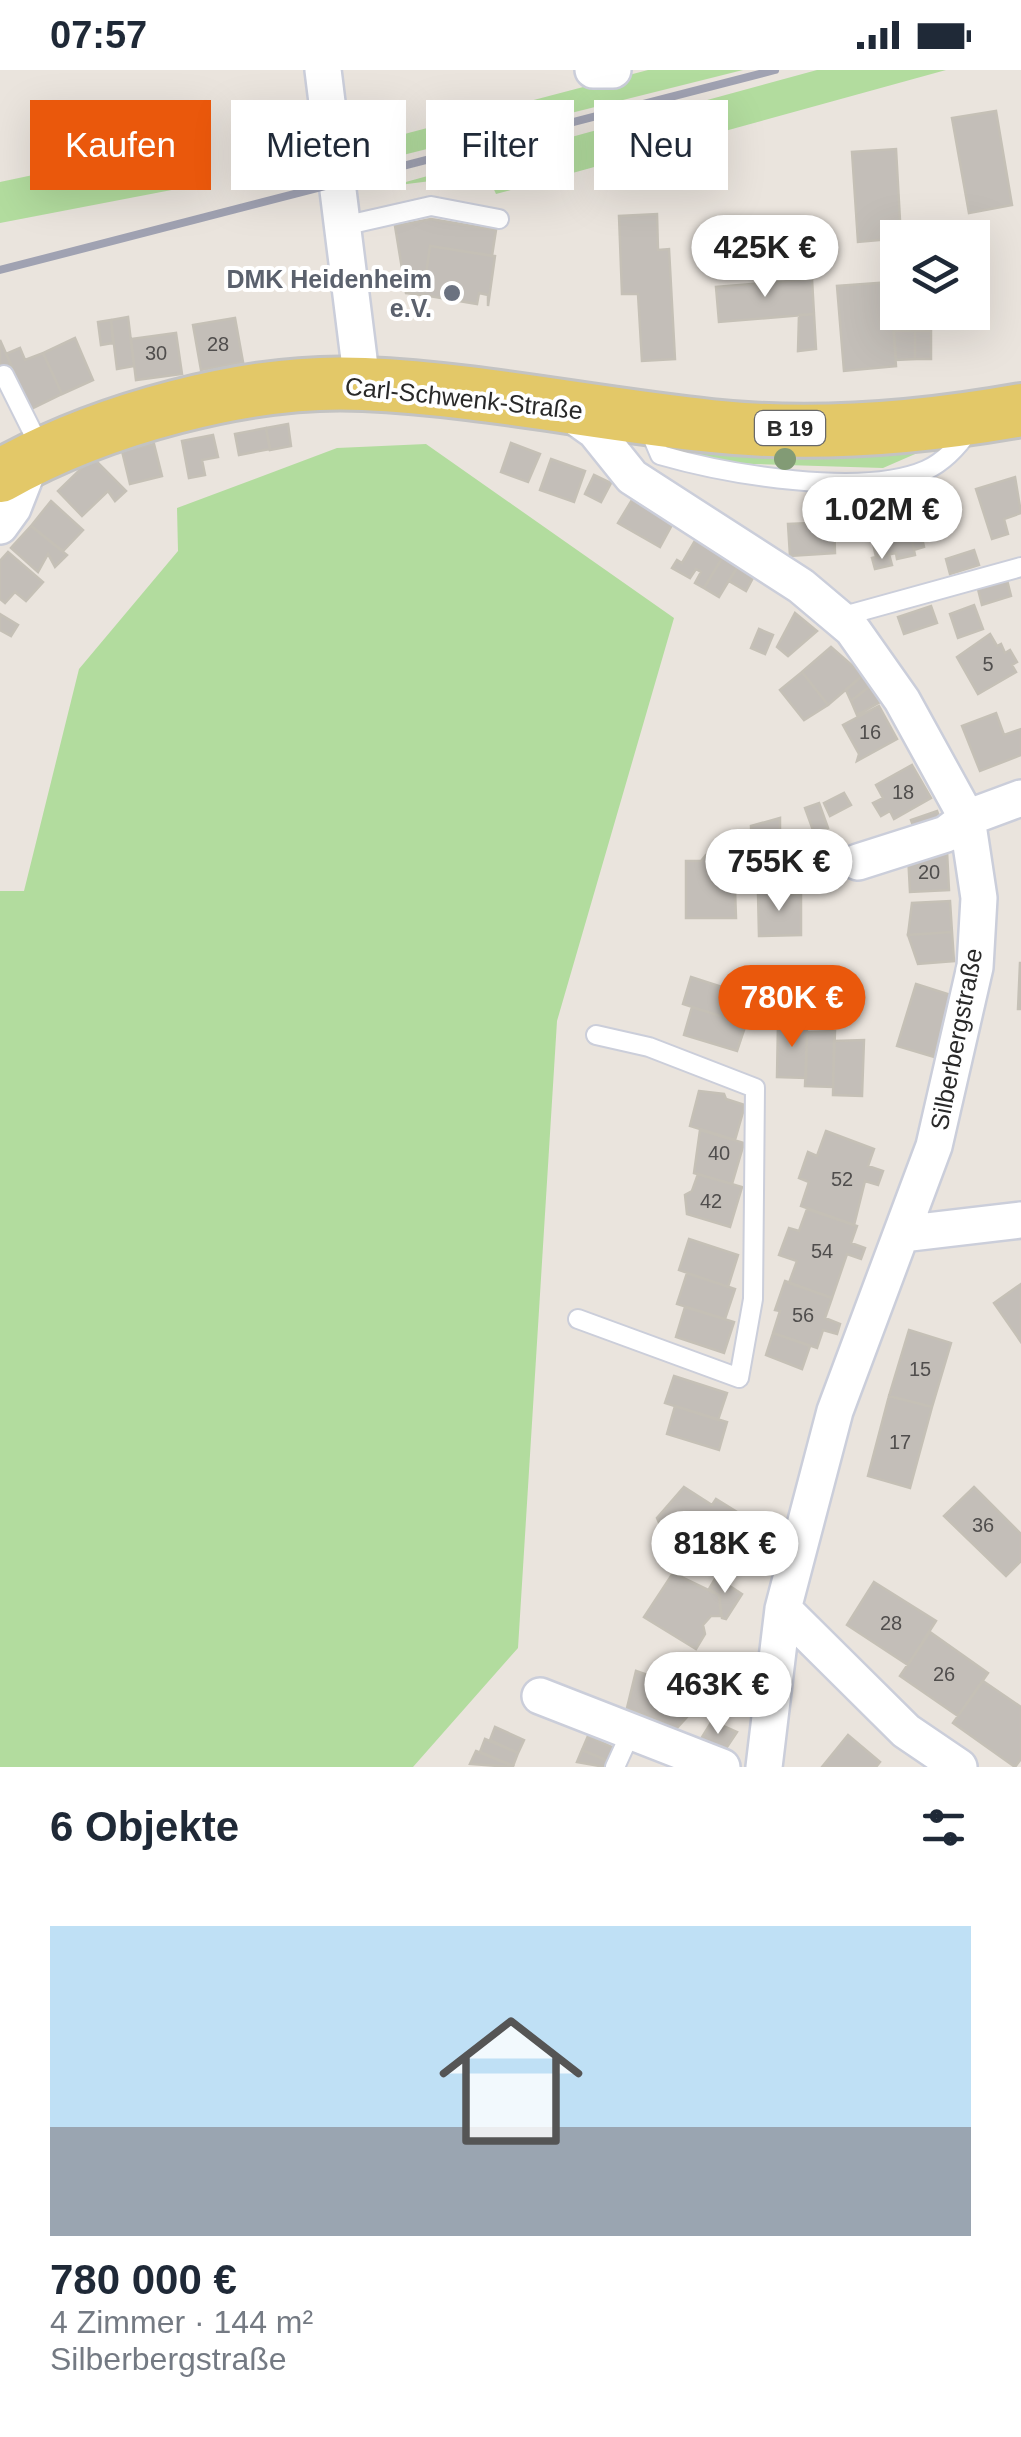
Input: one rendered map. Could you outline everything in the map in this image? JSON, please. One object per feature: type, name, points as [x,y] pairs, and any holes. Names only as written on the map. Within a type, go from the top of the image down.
[{"type":"main road","name":"Carl-Schwenk-Straße","points":[[24,469],[183,407],[278,387],[362,384],[714,426],[856,430],[1000,414]]},
{"type":"street","points":[[323,70],[362,384]]},
{"type":"street","points":[[593,70],[614,70]]},
{"type":"street","name":"Silberbergstraße","points":[[559,406],[596,432],[632,477],[801,586],[839,618],[902,700],[967,818],[979,898],[975,967],[934,1146],[836,1410],[783,1610],[764,1767]]},
{"type":"street","points":[[0,526],[24,469]]},
{"type":"street","points":[[858,862],[946,834],[967,818],[1021,798]]},
{"type":"street","points":[[902,1234],[1021,1220]]},
{"type":"street","points":[[783,1610],[906,1732],[959,1767]]},
{"type":"street","points":[[540,1696],[722,1767]]},
{"type":"lane","points":[[343,226],[431,206],[500,219]]},
{"type":"lane","points":[[4,376],[24,469]]},
{"type":"lane","points":[[839,618],[1021,567]]},
{"type":"lane","points":[[578,1319],[740,1378],[753,1299],[755,1088],[650,1046],[596,1035]]},
{"type":"lane","points":[[615,1767],[630,1734]]},
{"type":"green space","points":[[648,70],[743,70],[623,100],[594,100],[594,107],[574,112],[574,100],[534,100]]},
{"type":"green space","points":[[817,70],[946,70],[728,130],[728,100],[707,100]]},
{"type":"green space","points":[[426,128],[426,149],[406,154],[406,134]]},
{"type":"green space","points":[[594,131],[594,167],[574,173],[574,136]]},
{"type":"green space","points":[[30,176],[30,190],[172,190],[0,223],[0,182]]},
{"type":"green space","points":[[426,176],[426,182],[406,182]]},
{"type":"green space","points":[[426,444],[674,618],[557,1021],[518,1648],[413,1767],[0,1767],[0,891],[24,891],[79,669],[178,551],[177,508],[337,448]]},
{"type":"green space","points":[[682,451],[779,456],[922,451],[883,468],[720,463]]},
{"type":"building","points":[[996,111],[1012,205],[969,213],[952,118]]},
{"type":"building","points":[[896,149],[900,220],[880,220],[880,240],[858,242],[852,152]]},
{"type":"building","points":[[657,214],[658,250],[669,249],[675,359],[642,361],[638,294],[622,294],[619,216]]},
{"type":"building","points":[[431,219],[496,230],[492,256],[430,246],[423,295],[406,293],[395,226]]},
{"type":"building","points":[[430,246],[495,256],[488,306],[488,295],[479,293],[477,304],[423,295]]},
{"type":"building","points":[[812,279],[814,314],[719,322],[716,287]]},
{"type":"building","points":[[880,283],[880,330],[893,330],[896,366],[844,371],[837,286]]},
{"type":"building","points":[[814,314],[816,349],[798,351],[799,315]]},
{"type":"building","points":[[128,317],[134,366],[117,369],[111,320]]},
{"type":"building","points":[[235,318],[243,362],[201,370],[193,325]]},
{"type":"building","points":[[111,320],[113,343],[101,345],[98,322]]},
{"type":"building","points":[[894,331],[915,331],[915,359],[896,360]]},
{"type":"building","points":[[915,331],[931,331],[931,359],[915,359]]},
{"type":"building","points":[[176,333],[182,374],[136,380],[131,339]]},
{"type":"building","points":[[75,338],[93,380],[62,394],[43,353]]},
{"type":"building","points":[[0,340],[12,367],[0,371]]},
{"type":"building","points":[[20,348],[25,360],[43,353],[62,394],[31,409],[6,354]]},
{"type":"building","points":[[288,424],[291,446],[270,450],[266,428]]},
{"type":"building","points":[[266,428],[270,449],[239,455],[235,434]]},
{"type":"building","points":[[213,435],[218,457],[202,460],[205,475],[189,478],[182,441]]},
{"type":"building","points":[[511,443],[540,454],[528,482],[501,472]]},
{"type":"building","points":[[154,444],[162,476],[130,484],[122,451]]},
{"type":"building","points":[[551,459],[585,471],[574,502],[540,490]]},
{"type":"building","points":[[96,461],[126,491],[115,501],[108,491],[82,516],[58,491],[87,463]]},
{"type":"building","points":[[594,475],[611,483],[601,502],[585,494]]},
{"type":"building","points":[[1015,477],[1021,513],[1004,519],[1008,534],[992,539],[976,489]]},
{"type":"building","points":[[860,499],[864,522],[850,525],[846,501]]},
{"type":"building","points":[[632,500],[673,523],[660,547],[618,523]]},
{"type":"building","points":[[51,501],[83,530],[63,551],[31,526]]},
{"type":"building","points":[[891,508],[893,515],[906,512],[915,555],[897,559],[896,553],[876,557],[868,521],[881,518],[879,511]]},
{"type":"building","points":[[834,522],[835,553],[790,556],[788,524]]},
{"type":"building","points":[[31,526],[67,555],[55,567],[48,554],[38,572],[11,548]]},
{"type":"building","points":[[921,534],[924,547],[914,550],[911,536]]},
{"type":"building","points":[[696,539],[724,555],[704,588],[695,583],[701,572],[696,569],[690,578],[672,568],[677,560],[682,563]]},
{"type":"building","points":[[974,550],[979,565],[950,574],[946,559]]},
{"type":"building","points":[[8,552],[43,582],[26,601],[15,592],[5,603],[0,599],[0,561]]},
{"type":"building","points":[[889,554],[892,565],[875,569],[872,558]]},
{"type":"building","points":[[724,555],[739,564],[719,597],[704,588]]},
{"type":"building","points":[[739,564],[755,574],[746,591],[729,581]]},
{"type":"building","points":[[1007,580],[1011,596],[982,605],[978,589]]},
{"type":"building","points":[[974,605],[983,629],[958,638],[950,614]]},
{"type":"building","points":[[931,606],[937,623],[904,634],[898,617]]},
{"type":"building","points":[[795,613],[817,631],[788,656],[777,647]]},
{"type":"building","points":[[0,614],[18,625],[11,636],[0,630]]},
{"type":"building","points":[[759,629],[773,635],[765,654],[751,648]]},
{"type":"building","points":[[990,634],[1005,653],[1010,650],[1017,662],[1012,665],[1016,672],[978,694],[957,657]]},
{"type":"building","points":[[831,647],[863,675],[828,705],[802,672]]},
{"type":"building","points":[[802,672],[828,705],[804,720],[780,690]]},
{"type":"building","points":[[863,675],[870,686],[851,701],[846,690]]},
{"type":"building","points":[[870,686],[880,702],[857,715],[851,701]]},
{"type":"building","points":[[879,706],[897,739],[857,761],[859,754],[843,725]]},
{"type":"building","points":[[996,713],[1004,735],[1021,729],[1021,755],[980,771],[962,726]]},
{"type":"building","points":[[912,765],[931,798],[894,819],[890,811],[881,816],[873,803],[883,798],[876,785]]},
{"type":"building","points":[[844,793],[851,805],[830,816],[824,803]]},
{"type":"building","points":[[819,803],[828,828],[814,833],[805,808]]},
{"type":"building","points":[[937,811],[942,825],[916,834],[911,820]]},
{"type":"building","points":[[780,818],[780,853],[752,852],[751,826]]},
{"type":"building","points":[[734,840],[734,861],[719,861],[719,845]]},
{"type":"building","points":[[947,851],[949,890],[910,892],[908,854]]},
{"type":"building","points":[[706,855],[734,861],[736,918],[686,918],[686,861],[701,861]]},
{"type":"building","points":[[758,858],[793,858],[793,895],[775,895],[765,889],[758,893]]},
{"type":"building","points":[[765,889],[775,895],[801,894],[801,935],[759,936],[758,893]]},
{"type":"building","points":[[950,901],[952,932],[908,935],[912,903]]},
{"type":"building","points":[[952,932],[954,961],[918,964],[908,935]]},
{"type":"building","points":[[1020,963],[1021,1009],[1018,1009]]},
{"type":"building","points":[[691,977],[744,994],[735,1021],[683,1004]]},
{"type":"building","points":[[916,984],[951,995],[934,1057],[897,1046]]},
{"type":"building","points":[[692,1007],[746,1024],[737,1051],[684,1035]]},
{"type":"building","points":[[807,1022],[806,1078],[777,1077],[778,1023]]},
{"type":"building","points":[[835,1031],[833,1087],[805,1086],[807,1032]]},
{"type":"building","points":[[864,1040],[862,1096],[833,1095],[834,1041]]},
{"type":"building","points":[[699,1091],[724,1094],[726,1099],[745,1105],[735,1140],[690,1126]]},
{"type":"building","points":[[700,1130],[744,1143],[732,1184],[694,1173]]},
{"type":"building","points":[[826,1131],[874,1149],[868,1166],[883,1171],[878,1185],[865,1181],[854,1225],[801,1206],[809,1182],[799,1178],[808,1152],[817,1156]]},
{"type":"building","points":[[698,1174],[742,1187],[730,1227],[687,1214],[685,1195],[692,1191]]},
{"type":"building","points":[[807,1209],[857,1226],[851,1243],[865,1248],[861,1259],[847,1254],[832,1298],[789,1283],[797,1261],[779,1255],[789,1228],[799,1231]]},
{"type":"building","points":[[689,1239],[738,1255],[728,1287],[679,1270]]},
{"type":"building","points":[[687,1273],[735,1289],[725,1319],[677,1304]]},
{"type":"building","points":[[785,1281],[832,1298],[825,1318],[840,1324],[837,1334],[823,1330],[817,1348],[773,1333],[780,1311],[775,1310]]},
{"type":"building","points":[[1021,1284],[1021,1342],[994,1303]]},
{"type":"building","points":[[685,1307],[734,1322],[724,1353],[676,1337]]},
{"type":"building","points":[[909,1330],[951,1343],[932,1407],[889,1396]]},
{"type":"building","points":[[773,1333],[810,1346],[802,1369],[766,1355]]},
{"type":"building","points":[[674,1376],[727,1393],[718,1420],[665,1403]]},
{"type":"building","points":[[889,1396],[932,1407],[910,1488],[868,1476]]},
{"type":"building","points":[[675,1406],[727,1422],[719,1450],[667,1434]]},
{"type":"building","points":[[684,1487],[712,1505],[716,1499],[753,1522],[725,1565],[705,1552],[695,1555],[693,1547],[661,1527],[657,1518]]},
{"type":"building","points":[[974,1487],[1021,1534],[1021,1561],[1006,1576],[944,1516]]},
{"type":"building","points":[[673,1573],[719,1595],[721,1616],[711,1616],[703,1625],[705,1634],[696,1649],[644,1617]]},
{"type":"building","points":[[716,1577],[742,1594],[726,1619],[722,1618],[719,1595],[709,1589]]},
{"type":"building","points":[[874,1582],[936,1621],[908,1665],[847,1625]]},
{"type":"building","points":[[930,1632],[988,1673],[958,1716],[900,1676]]},
{"type":"building","points":[[673,1661],[716,1688],[699,1716],[688,1716],[676,1729],[627,1708],[636,1671],[662,1680],[666,1665]]},
{"type":"building","points":[[983,1681],[1021,1707],[1021,1759],[1015,1767],[953,1723]]},
{"type":"building","points":[[712,1721],[737,1732],[723,1753],[699,1742]]},
{"type":"building","points":[[495,1727],[524,1740],[518,1753],[490,1740]]},
{"type":"building","points":[[848,1735],[880,1762],[876,1767],[822,1767]]},
{"type":"building","points":[[588,1736],[614,1748],[608,1761],[582,1750]]},
{"type":"building","points":[[485,1739],[518,1753],[513,1766],[480,1752]]},
{"type":"building","points":[[582,1750],[608,1761],[605,1767],[577,1762]]},
{"type":"building","points":[[476,1751],[513,1766],[470,1764]]},
{"type":"railway","points":[[0,270],[775,70]]},
{"type":"place","name":"DMK Heidenheim e.V.","points":[[452,293]]}]
